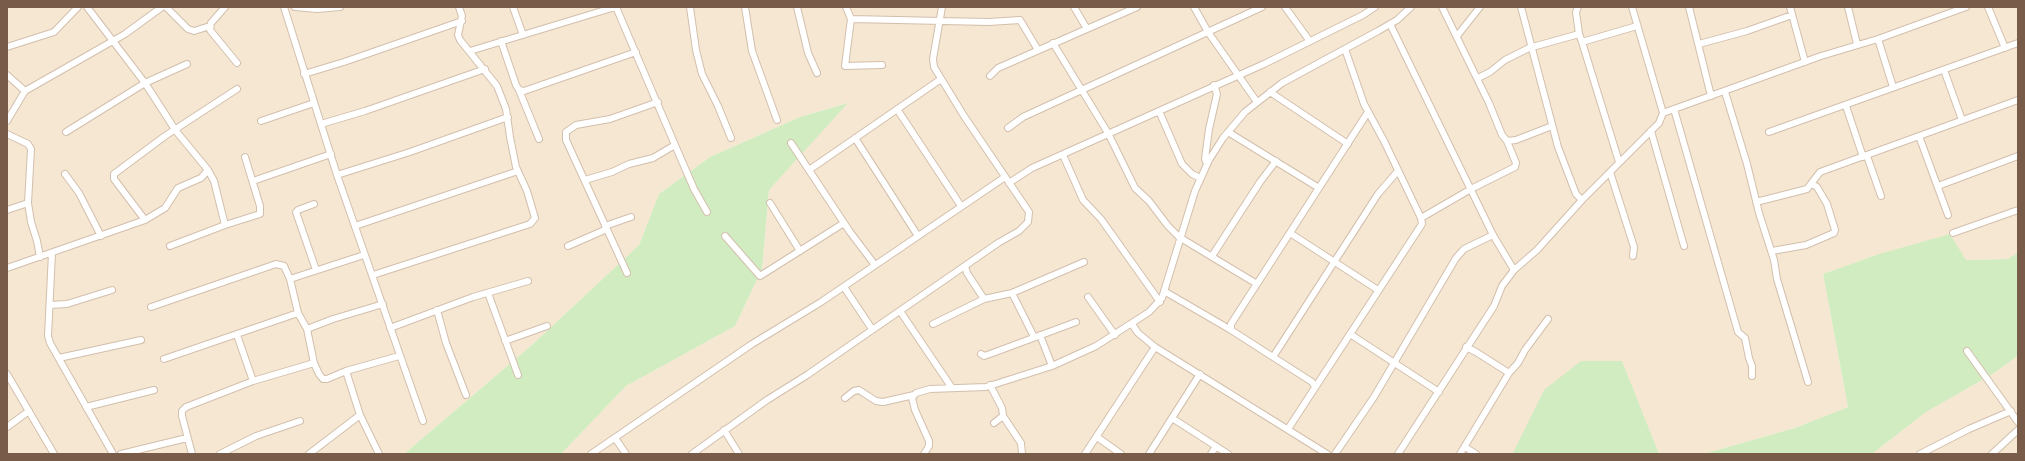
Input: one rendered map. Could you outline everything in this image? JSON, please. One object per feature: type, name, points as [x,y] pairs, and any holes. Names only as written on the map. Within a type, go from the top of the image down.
[{"type":"street","points":[[7,47],[54,32],[78,7]]},
{"type":"street","points":[[88,7],[145,83],[176,131],[208,170],[214,181],[225,225]]},
{"type":"street","points":[[7,120],[25,91],[144,22],[162,7]]},
{"type":"street","points":[[166,7],[188,29],[201,30],[210,26],[225,7]]},
{"type":"street","points":[[284,7],[337,175],[364,255],[373,275],[399,356],[423,421]]},
{"type":"street","points":[[295,7],[340,7]]},
{"type":"street","points":[[373,275],[534,222],[535,214],[518,172],[510,138],[508,117],[497,86],[485,69],[460,40],[458,35],[462,21],[460,7]]},
{"type":"street","points":[[513,7],[524,35]]},
{"type":"street","points":[[470,51],[616,7],[694,189],[707,212]]},
{"type":"street","points":[[690,7],[696,50],[702,74],[718,106],[730,138]]},
{"type":"street","points":[[745,7],[752,51],[777,120]]},
{"type":"street","points":[[797,7],[808,54],[817,73]]},
{"type":"street","points":[[846,7],[851,19],[845,66],[882,65]]},
{"type":"street","points":[[692,454],[724,430],[998,243],[1018,231],[1028,222],[1029,212],[941,79],[934,65],[933,59],[942,7]]},
{"type":"street","points":[[1074,7],[1087,29]]},
{"type":"street","points":[[990,76],[998,68],[1137,7]]},
{"type":"street","points":[[1194,7],[1208,32],[1258,102]]},
{"type":"street","points":[[1008,128],[1023,116],[1262,7]]},
{"type":"street","points":[[1285,7],[1310,40]]},
{"type":"street","points":[[591,454],[752,344],[844,286],[961,206],[1007,180],[1214,85],[1270,61],[1363,15],[1375,7]]},
{"type":"street","points":[[845,398],[854,391],[859,390],[876,401],[883,402],[914,395],[921,391],[930,389],[975,388],[990,386],[1052,366],[1096,346],[1132,324],[1160,302],[1179,237],[1200,178],[1207,164],[1228,132],[1245,112],[1270,92],[1301,72],[1390,24],[1411,7]]},
{"type":"street","points":[[1421,218],[1471,189],[1515,167],[1516,163],[1507,141],[1502,135],[1478,78],[1442,7]]},
{"type":"street","points":[[1457,36],[1480,7]]},
{"type":"street","points":[[1521,7],[1552,126],[1576,194],[1582,200]]},
{"type":"street","points":[[1578,7],[1576,12],[1579,34],[1619,162]]},
{"type":"street","points":[[1398,454],[1494,306],[1502,286],[1514,270],[1537,250],[1582,200],[1659,123],[1663,113],[1632,7]]},
{"type":"street","points":[[1689,7],[1711,96]]},
{"type":"street","points":[[1790,7],[1805,62]]},
{"type":"street","points":[[1848,7],[1857,44]]},
{"type":"street","points":[[1663,113],[1805,62],[1966,7]]},
{"type":"street","points":[[1988,7],[2005,48]]},
{"type":"street","points":[[1699,44],[1747,31],[1792,15]]},
{"type":"street","points":[[851,19],[989,22],[1020,20],[1038,50]]},
{"type":"street","points":[[304,74],[344,62],[462,21]]},
{"type":"street","points":[[1390,24],[1493,235],[1514,270]]},
{"type":"street","points":[[210,26],[210,30],[237,63]]},
{"type":"street","points":[[1582,42],[1637,26]]},
{"type":"street","points":[[1478,78],[1490,72],[1505,60],[1523,50],[1579,34]]},
{"type":"street","points":[[1878,38],[1893,87]]},
{"type":"street","points":[[501,41],[519,90],[540,139]]},
{"type":"street","points":[[1053,43],[1080,90],[1108,133],[1119,153],[1132,184],[1179,237],[1257,284]]},
{"type":"street","points":[[1769,132],[2018,44]]},
{"type":"street","points":[[1288,429],[1378,290],[1421,227],[1421,218],[1358,91],[1345,49]]},
{"type":"street","points":[[519,90],[524,91],[636,52]]},
{"type":"street","points":[[66,132],[145,83],[187,64]]},
{"type":"street","points":[[322,124],[365,111],[485,69]]},
{"type":"street","points":[[1944,70],[1962,120]]},
{"type":"street","points":[[7,75],[25,91]]},
{"type":"street","points":[[809,170],[941,79]]},
{"type":"street","points":[[1207,164],[1205,159],[1209,129],[1217,94],[1214,85]]},
{"type":"street","points":[[145,220],[114,179],[114,174],[141,153],[237,89]]},
{"type":"street","points":[[1270,92],[1348,144]]},
{"type":"street","points":[[1725,92],[1736,126],[1756,202],[1772,250],[1777,279],[1808,382]]},
{"type":"street","points":[[1756,202],[1806,189],[1812,184],[1820,172],[2018,100]]},
{"type":"street","points":[[627,273],[566,140],[566,132],[576,125],[610,119],[658,102]]},
{"type":"street","points":[[261,121],[314,103]]},
{"type":"street","points":[[1846,106],[1881,196]]},
{"type":"street","points":[[897,109],[961,206]]},
{"type":"street","points":[[1674,109],[1738,332],[1745,338],[1752,366],[1752,376]]},
{"type":"street","points":[[1159,111],[1182,164],[1192,174],[1200,178]]},
{"type":"street","points":[[1232,330],[1231,324],[1368,112]]},
{"type":"street","points":[[337,175],[410,152],[508,117]]},
{"type":"street","points":[[1507,141],[1516,140],[1552,126]]},
{"type":"street","points":[[1651,131],[1684,246]]},
{"type":"street","points":[[1228,132],[1319,188]]},
{"type":"street","points":[[7,134],[28,144],[31,149],[28,203],[31,225],[36,236],[40,257]]},
{"type":"street","points":[[1919,136],[1948,215]]},
{"type":"street","points":[[855,138],[918,236]]},
{"type":"street","points":[[791,143],[844,223],[875,265]]},
{"type":"street","points":[[585,180],[612,172],[629,164],[653,158],[675,145]]},
{"type":"street","points":[[253,181],[331,154]]},
{"type":"street","points":[[1063,155],[1083,200],[1101,219],[1160,302]]},
{"type":"street","points":[[1938,186],[2018,156]]},
{"type":"street","points":[[170,246],[225,225],[260,214],[260,206],[245,157]]},
{"type":"street","points":[[1212,256],[1260,182],[1276,161]]},
{"type":"street","points":[[7,268],[145,220],[165,208],[178,188],[201,178],[208,170]]},
{"type":"street","points":[[355,226],[518,172]]},
{"type":"street","points":[[1273,357],[1378,194],[1397,172]]},
{"type":"street","points":[[1610,172],[1634,247],[1633,256]]},
{"type":"street","points":[[65,174],[79,193],[101,236]]},
{"type":"street","points":[[1772,250],[1806,245],[1834,233],[1835,230],[1827,204],[1817,187],[1812,184]]},
{"type":"street","points":[[7,210],[28,203]]},
{"type":"street","points":[[770,203],[800,251]]},
{"type":"street","points":[[314,204],[296,212],[316,270]]},
{"type":"street","points":[[1953,233],[2018,210]]},
{"type":"street","points":[[568,246],[631,217]]},
{"type":"street","points":[[725,236],[760,276],[844,223]]},
{"type":"street","points":[[1290,233],[1378,290]]},
{"type":"street","points":[[1335,454],[1395,362],[1456,258],[1464,249],[1493,235]]},
{"type":"street","points":[[52,253],[48,336],[113,454]]},
{"type":"street","points":[[290,279],[364,255]]},
{"type":"street","points":[[933,324],[984,299],[1012,292],[1084,262]]},
{"type":"street","points":[[151,306],[276,264],[284,266],[290,279],[298,313],[307,329],[314,363],[323,379],[331,378],[346,371],[399,356]]},
{"type":"street","points":[[966,266],[967,273],[984,299]]},
{"type":"street","points":[[390,328],[437,310],[528,281]]},
{"type":"street","points":[[844,286],[872,329]]},
{"type":"street","points":[[50,306],[67,304],[112,290]]},
{"type":"street","points":[[1164,291],[1232,330],[1312,382],[1315,387]]},
{"type":"street","points":[[1012,292],[1052,366]]},
{"type":"street","points":[[488,293],[518,374]]},
{"type":"street","points":[[1088,296],[1115,335]]},
{"type":"street","points":[[307,329],[382,304]]},
{"type":"street","points":[[437,310],[446,343],[466,395]]},
{"type":"street","points":[[900,311],[952,388]]},
{"type":"street","points":[[164,359],[298,313]]},
{"type":"street","points":[[1460,454],[1508,373],[1518,363],[1525,350],[1548,319]]},
{"type":"street","points":[[981,354],[986,356],[1076,322]]},
{"type":"street","points":[[1132,324],[1138,333],[1155,347],[1327,454]]},
{"type":"street","points":[[505,341],[547,326]]},
{"type":"street","points":[[1350,334],[1439,392]]},
{"type":"street","points":[[237,335],[253,382]]},
{"type":"street","points":[[59,358],[141,340]]},
{"type":"street","points":[[1085,454],[1155,347]]},
{"type":"street","points":[[1466,347],[1508,373]]},
{"type":"street","points":[[1966,351],[2018,422]]},
{"type":"street","points":[[192,454],[182,416],[182,411],[186,406],[253,382],[314,363]]},
{"type":"street","points":[[346,371],[360,414],[379,454]]},
{"type":"street","points":[[7,374],[54,454]]},
{"type":"street","points":[[1149,454],[1200,374]]},
{"type":"street","points":[[990,386],[1002,408],[1003,416],[1021,443],[1022,454]]},
{"type":"street","points":[[86,407],[154,390]]},
{"type":"street","points":[[914,395],[913,403],[915,410],[929,441],[929,446],[924,454]]},
{"type":"street","points":[[7,428],[29,411]]},
{"type":"street","points":[[1920,454],[1969,429],[2011,411]]},
{"type":"street","points":[[309,454],[360,414]]},
{"type":"street","points":[[994,423],[1003,416]]},
{"type":"street","points":[[1172,418],[1228,454]]},
{"type":"street","points":[[220,454],[242,442],[300,422]]},
{"type":"street","points":[[724,430],[740,454]]},
{"type":"street","points":[[1992,454],[2018,430]]},
{"type":"street","points":[[1097,437],[1121,454]]},
{"type":"street","points":[[121,454],[187,438]]},
{"type":"street","points":[[615,438],[626,454]]},
{"type":"street","points":[[1211,454],[1216,446]]},
{"type":"street","points":[[1465,447],[1476,454]]},
{"type":"shaded area","points":[[7,7],[2018,7],[2018,253],[2007,259],[1966,260],[1876,255],[1823,274],[1848,407],[1795,428],[1703,454],[1659,454],[1622,362],[1513,452],[1514,454],[561,454],[626,386],[735,326],[762,269],[769,190],[847,103],[800,117],[710,157],[659,194],[639,245],[533,344],[404,454],[7,454]]},
{"type":"shaded area","points":[[2018,356],[2018,454],[1872,454],[1926,412],[1991,375]]},
{"type":"green space","points":[[848,103],[769,190],[762,269],[735,326],[626,386],[561,454],[404,454],[533,344],[639,245],[659,194],[710,157],[800,117]]},
{"type":"green space","points":[[1950,234],[1966,260],[2007,259],[2018,253],[2018,356],[1991,375],[1926,412],[1872,454],[1703,454],[1795,428],[1848,407],[1823,274],[1876,255]]},
{"type":"green space","points":[[1581,361],[1622,361],[1659,454],[1513,453],[1544,390]]}]
